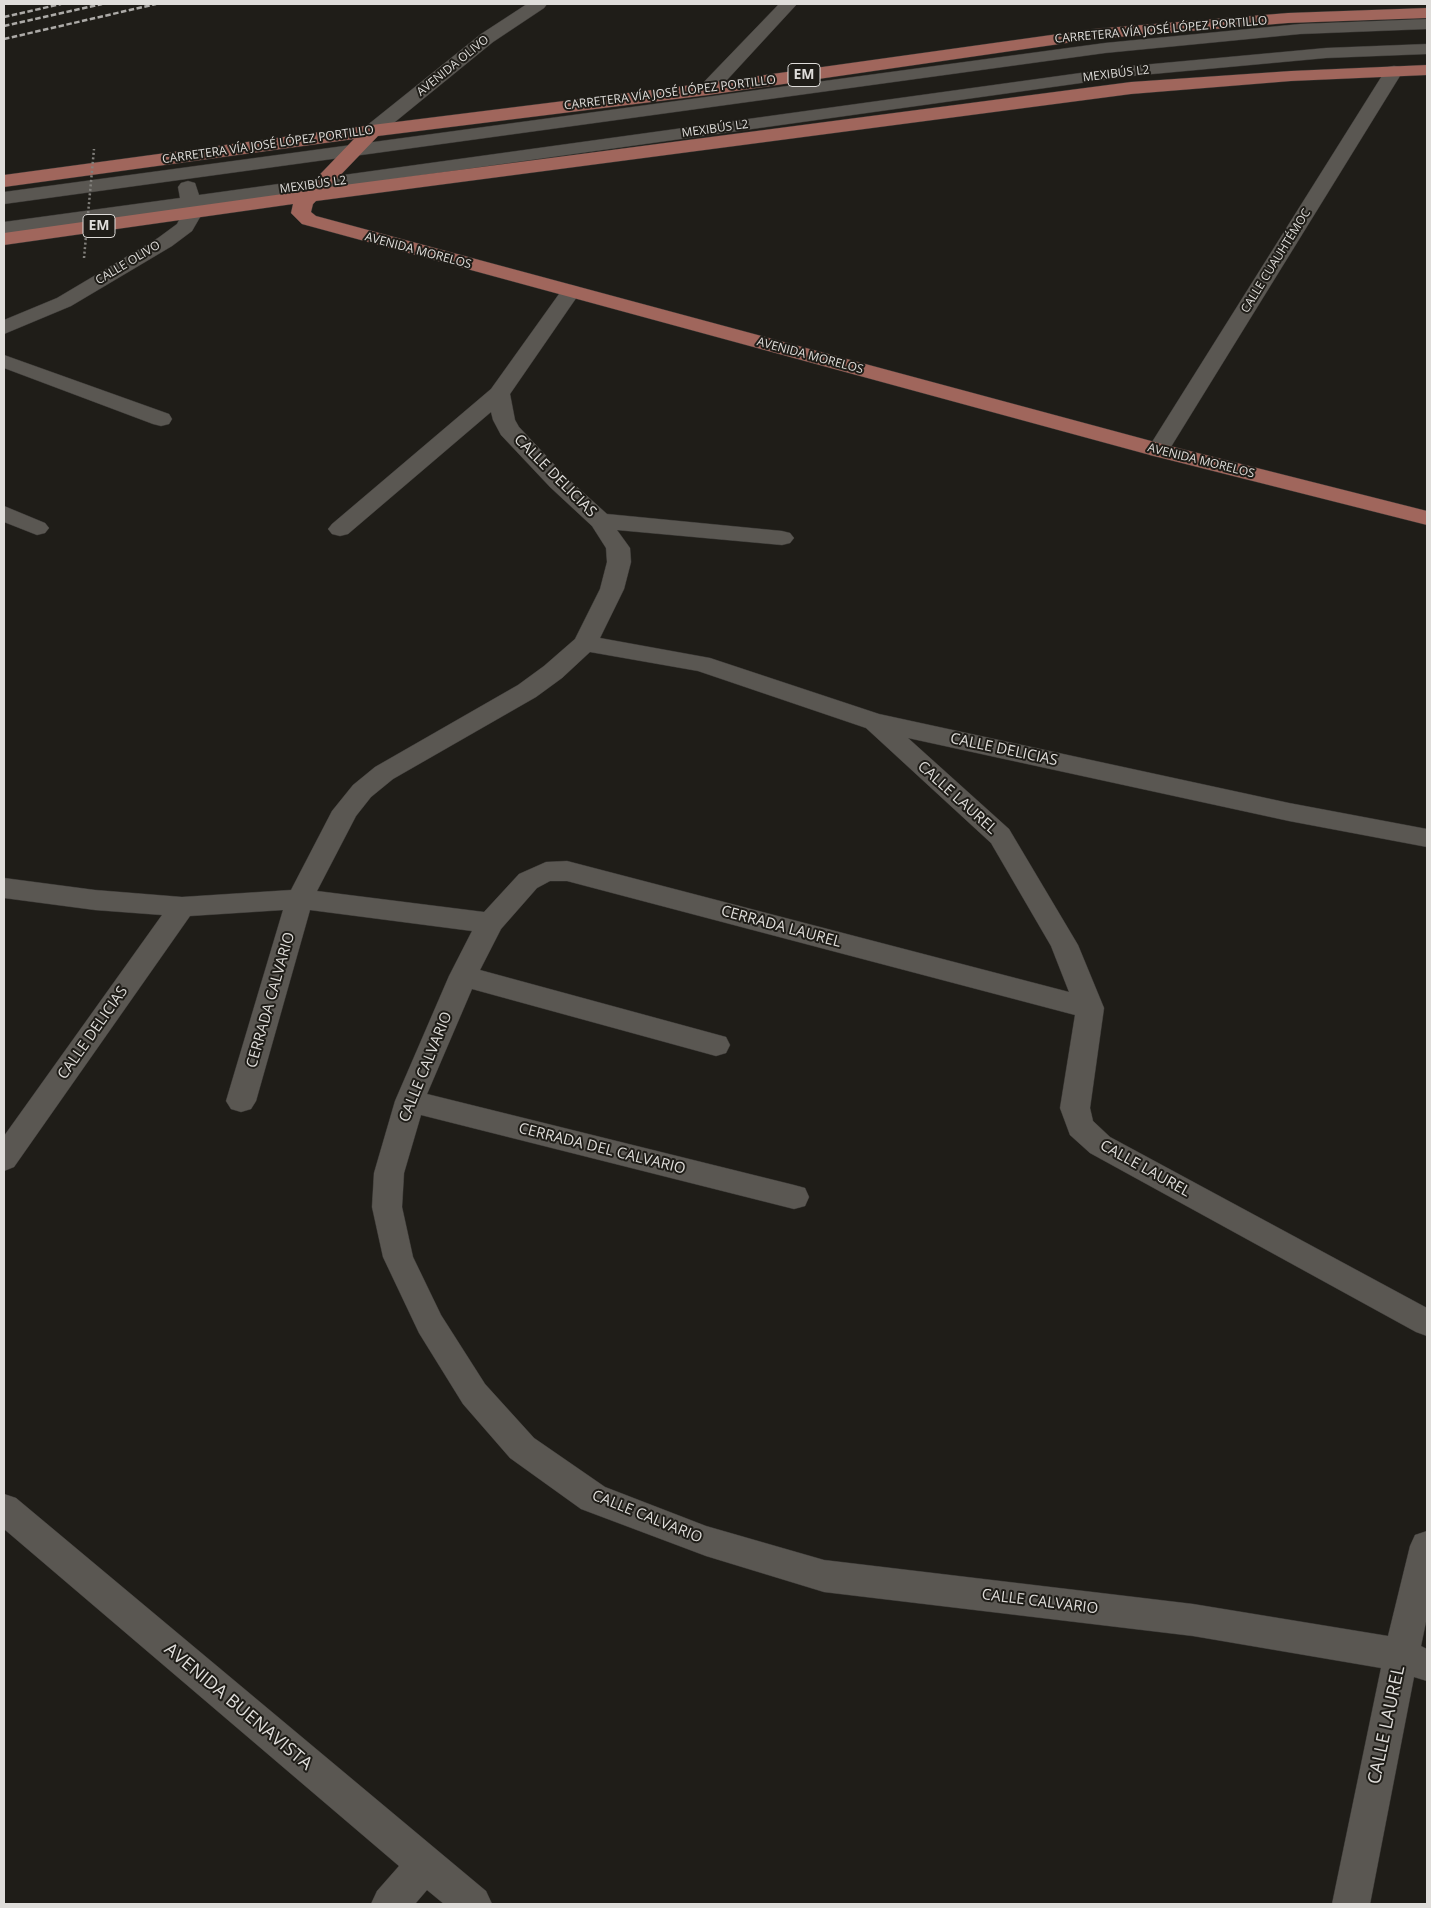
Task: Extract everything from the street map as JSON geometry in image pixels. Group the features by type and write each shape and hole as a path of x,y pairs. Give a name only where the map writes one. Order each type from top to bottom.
{"main road":[{"name":"CARRETERA VÍA JOSÉ LÓPEZ PORTILLO","path":"4,182 184,165 372,131 708,89 1094,34 1288,18 1427,13"},
{"name":"EM","path":"4,239 192,207 314,190 1131,88 1427,70"},
{"path":"314,190 372,131"},
{"name":"AVENIDA MORELOS","path":"314,190 303,203 301,213 309,220 322,225 1158,450 1427,518"}],"street":[{"name":"AVENIDA OLIVO","path":"372,131 487,38 538,4"},
{"path":"708,89 788,4"},
{"name":"MEXIBÚS L2","path":"4,198 184,165 351,152 1105,48 1300,29 1427,24"},
{"name":"MEXIBÚS L2","path":"314,190 1131,71 1326,53 1427,49"},
{"name":"CALLE CUAUHTÉMOC","path":"1158,450 1394,71"},
{"path":"4,228 192,207 184,165"},
{"name":"CALLE OLIVO","path":"4,328 64,302 142,256 185,226 192,207"},
{"path":"340,529 500,394 571,291"},
{"path":"4,361 161,420"},
{"name":"CALLE DELICIAS","path":"300,899 345,811 362,791 384,773 527,691 553,672 585,643 612,589 619,562 618,548 600,521 558,482 509,430 504,420 500,394"},
{"path":"4,513 37,528"},
{"path":"600,521 782,538"},
{"name":"CALLE DELICIAS","path":"585,643 701,664 875,722 1279,810 1427,838"},
{"name":"CALLE LAUREL","path":"875,722 1000,836 1064,945 1090,1008 1075,1108 1080,1127 1100,1145 1427,1323"},
{"name":"CERRADA LAUREL","path":"490,923 528,881 546,872 567,871 1090,1008"},
{"path":"4,888 95,900 182,907 300,899 490,923"},
{"name":"CERRADA CALVARIO","path":"242,1102 300,899"},
{"name":"CALLE DELICIAS","path":"4,1159 182,907"},
{"name":"CALLE CALVARIO","path":"490,923 464,976 410,1101 389,1173 387,1207 398,1257 430,1324 474,1394 522,1448 593,1498 706,1541 824,1576 1192,1620 1414,1660"},
{"path":"464,976 716,1044"},
{"name":"CERRADA DEL CALVARIO","path":"410,1101 794,1197"},
{"name":"AVENIDA BUENAVISTA","path":"4,1509 472,1904"},
{"name":"CALLE LAUREL","path":"1351,1904 1414,1660 1427,1546"},
{"path":"390,1904 424,1864"}],"path":[{"path":"84,258 94,149"}],"railway":[{"path":"4,17 61,4"},
{"path":"4,26 102,4"},
{"path":"4,39 156,4"}]}
